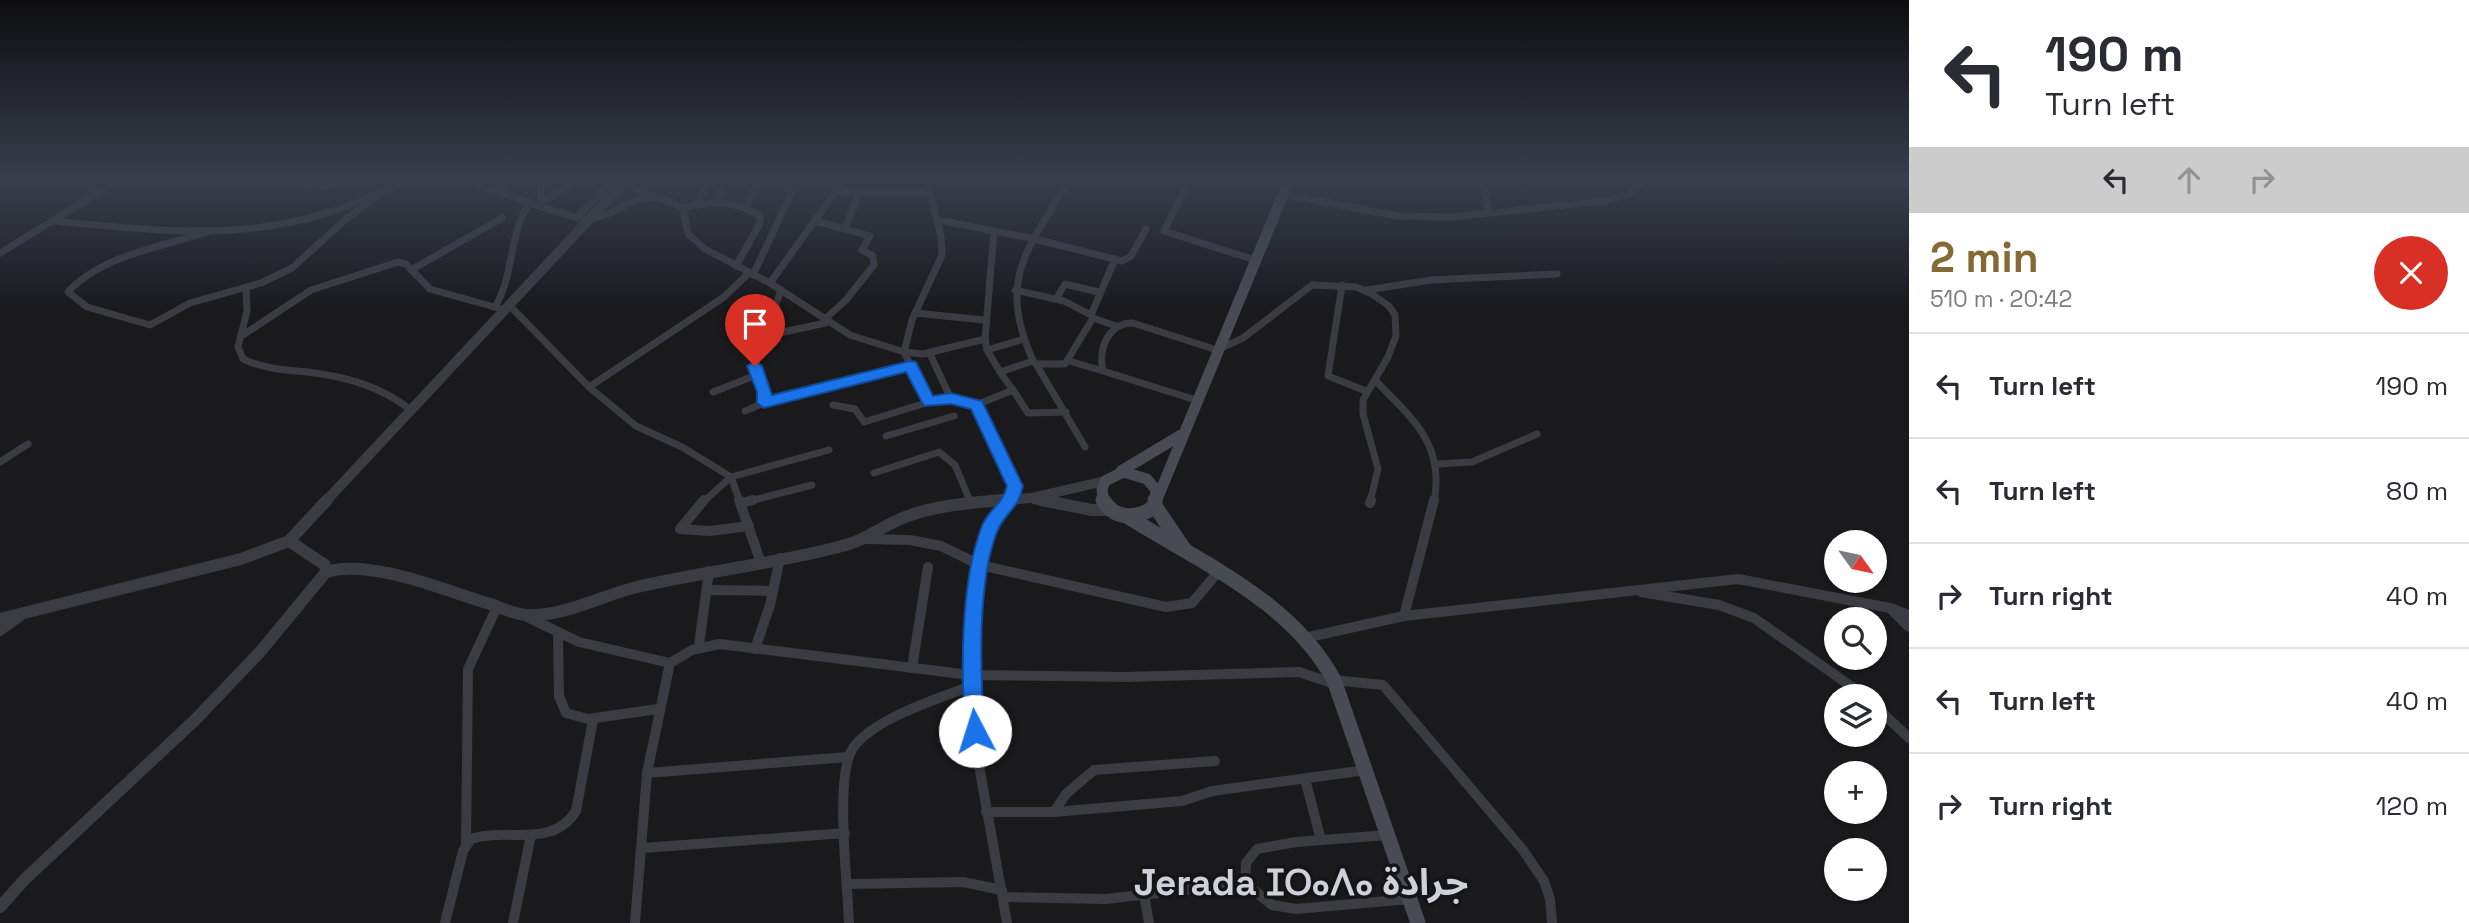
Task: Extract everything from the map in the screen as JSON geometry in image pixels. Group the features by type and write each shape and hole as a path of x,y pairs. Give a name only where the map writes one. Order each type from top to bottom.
{"main road":[{"path":"1128,517 1144,515 1156,502 1181,435 1271,223"},
{"path":"1181,435 1110,478 1101,496 1110,510 1128,517 1219,572 1273,607 1309,637 1335,682 1418,923"},
{"path":"1110,478 1131,472 1147,478 1156,502 1189,554"}],"street":[{"path":"0,253 51,223"},
{"path":"75,223 210,231 278,223"},
{"path":"210,231 114,263 72,285 68,292 87,307 116,313 147,326 190,303 246,288 292,268 342,223"},
{"path":"411,270 493,223"},
{"path":"503,307 510,282 516,223"},
{"path":"0,619 232,561 289,541 308,517 411,410 578,223"},
{"path":"687,223 691,239 770,283 850,335 904,352 930,354 985,339"},
{"path":"736,266 759,223"},
{"path":"589,387 724,297 751,274 776,223"},
{"path":"770,283 813,223"},
{"path":"765,336 827,321 853,292 875,261 862,250 870,236 823,223"},
{"path":"845,229 847,223"},
{"path":"929,402 904,352 915,313 942,255 944,244 939,223"},
{"path":"953,223 1035,239 1122,261 1131,256 1146,229"},
{"path":"1044,223 1015,290 1024,339 1034,362 1066,412 1084,447"},
{"path":"1168,223 1164,231 1255,260"},
{"path":"993,231 984,320 987,349 1028,413 1066,412"},
{"path":"1000,372 1034,362 1065,364 1069,361 1092,316 1099,292 1115,259"},
{"path":"240,337 301,296 390,263 401,263 430,289 503,307 589,387 636,426 682,447 731,477 760,560"},
{"path":"1103,371 1101,356 1116,326 1125,322 1217,350 1242,338 1312,285 1342,285 1367,290 1431,280 1556,274"},
{"path":"1056,299 1065,284 1099,292"},
{"path":"1342,285 1328,376 1366,391"},
{"path":"246,288 247,311 239,353 252,364 369,383 388,392 411,410"},
{"path":"764,403 765,392 755,366 755,355 765,336 781,290"},
{"path":"1015,290 1056,299 1116,326"},
{"path":"1367,290 1388,304 1398,318 1393,348 1366,391 1363,411 1380,469 1370,503"},
{"path":"915,313 984,320"},
{"path":"987,349 1024,339"},
{"path":"930,354 951,399"},
{"path":"1069,361 1196,400"},
{"path":"745,411 764,403 910,366"},
{"path":"713,392 759,374"},
{"path":"1375,380 1416,426 1438,464 1426,540 1404,616"},
{"path":"833,405 855,410 864,422 929,402 951,399 976,405 1013,390"},
{"path":"976,405 1013,480 1012,500 990,527 980,565 971,681 986,812 1007,923"},
{"path":"902,411 909,429"},
{"path":"886,436 954,416"},
{"path":"1438,464 1472,462 1537,434"},
{"path":"0,462 28,444"},
{"path":"749,526 710,531 680,529 712,491 731,477 829,450"},
{"path":"874,473 939,453 946,454 970,501"},
{"path":"866,539 906,516 970,501 1031,498 1110,478"},
{"path":"742,503 812,485"},
{"path":"1031,498 1092,510 1110,510"},
{"path":"525,615 570,608 631,589 866,539 891,538 942,547 970,557 980,565 1166,607 1184,607 1201,597 1219,572"},
{"path":"289,541 325,565 326,572"},
{"path":"755,649 773,592 780,558"},
{"path":"912,668 928,567"},
{"path":"0,907 78,826 195,720 260,652 326,572 339,568 359,569 418,582 525,615 558,636 585,646 670,663 699,645 721,642 755,649 912,668 971,681 1299,672 1335,682 1367,681 1383,685 1523,850 1544,881 1550,899 1552,923"},
{"path":"699,645 709,571"},
{"path":"1309,637 1361,623 1404,616 1738,579 1890,608 1909,615"},
{"path":"708,590 773,592"},
{"path":"1633,591 1719,605 1754,618 1848,684"},
{"path":"445,923 466,845 468,669 497,607"},
{"path":"1890,608 1909,627"},
{"path":"0,631 29,610"},
{"path":"558,636 561,707 569,717 593,720 658,709"},
{"path":"1299,672 1324,659"},
{"path":"635,923 647,773 658,709 670,663"},
{"path":"849,923 845,833 848,757 859,742 878,728 971,681"},
{"path":"1887,717 1909,738"},
{"path":"466,845 478,836 551,834 570,823 576,811 593,720"},
{"path":"647,773 848,757"},
{"path":"1054,811 1066,794 1094,769 1215,761"},
{"path":"986,812 1054,811 1182,801 1212,791 1366,770"},
{"path":"1305,779 1321,840"},
{"path":"643,848 845,833"},
{"path":"513,923 531,835"},
{"path":"1245,883 1247,863 1257,849 1321,840 1388,835"},
{"path":"849,884 963,882 1002,893 1106,899 1245,883 1272,905 1296,909 1410,898"},
{"path":"1143,895 1149,923"}],"district":[{"name":"Jerada ⵊⵔⴰⴷⴰ جرادة","path":"1301,882"}],"route":[{"path":"755,366 765,392 764,403 910,366 929,402 951,399 976,405 1015,486 1012,500 990,527 980,565 970,675 975,731"}]}
